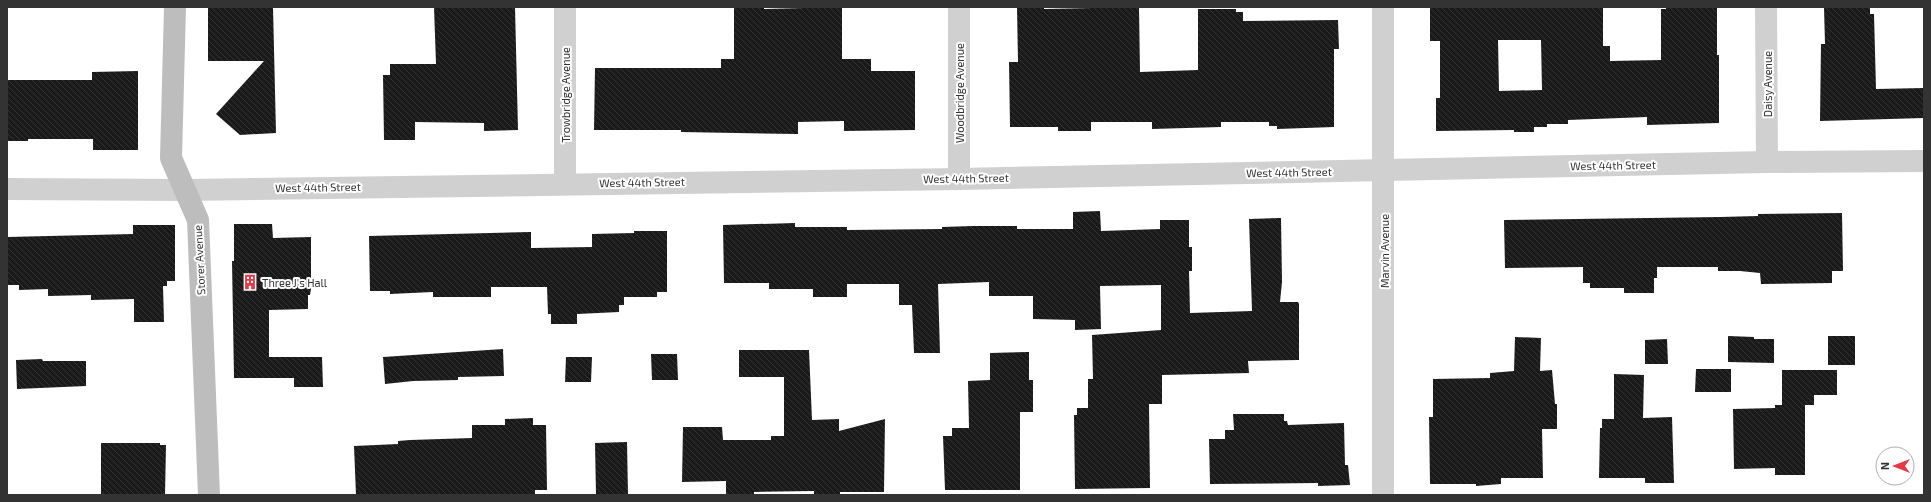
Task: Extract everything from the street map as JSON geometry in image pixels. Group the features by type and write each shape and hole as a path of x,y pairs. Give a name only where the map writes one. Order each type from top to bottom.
{"street":[{"name":"Storer Avenue","path":"175,7 171,158 198,220 209,495"},
{"name":"Trowbridge Avenue","path":"565,7 565,183"},
{"name":"Woodbridge Avenue","path":"959,7 959,179"},
{"name":"Marvin Avenue","path":"1383,7 1383,495"},
{"name":"Daisy Avenue","path":"1766,7 1767,162"},
{"name":"West 44th Street","path":"7,189 185,190 565,183 959,179 1767,162 1924,161"}],"building":[{"path":"208,7 273,7 276,133 240,135 216,114 264,61 208,61"},
{"path":"434,7 515,7 518,130 484,131 484,123 415,122 415,140 384,140 383,75 390,75 390,64 436,64"},
{"path":"734,7 764,7 764,9 842,7 842,59 871,59 871,71 915,71 915,130 844,131 844,121 798,122 798,134 681,132 681,130 594,130 595,68 721,68 721,59 734,59"},
{"path":"1017,7 1044,7 1044,9 1139,7 1140,72 1198,70 1198,9 1236,9 1236,12 1243,12 1243,21 1338,20 1339,49 1334,49 1334,127 1277,129 1277,126 1269,126 1269,122 1221,122 1221,127 1152,129 1152,122 1091,122 1091,131 1058,131 1058,127 1010,127 1009,62 1018,62"},
{"path":"1603,7 1603,46 1610,46 1610,61 1661,60 1661,9 1717,7 1719,123 1647,125 1647,117 1568,120 1568,124 1547,124 1547,127 1534,127 1534,132 1514,132 1514,130 1436,131 1436,98 1440,98 1440,41 1430,41 1430,8","holes":["1498,40 1541,40 1542,90 1499,91"]},
{"path":"1824,7 1870,7 1870,14 1874,14 1876,89 1924,88 1924,118 1820,121 1821,44 1825,44"},
{"path":"138,71 138,150 93,150 93,139 28,139 28,141 7,141 7,80 92,80 92,72"},
{"path":"1100,211 1101,231 1160,229 1160,220 1189,220 1189,247 1192,247 1192,271 1189,271 1190,313 1252,311 1249,219 1281,218 1282,282 1280,302 1298,302 1299,304 1299,360 1248,361 1249,373 1162,375 1162,404 1149,404 1150,488 1075,489 1074,415 1077,415 1077,408 1088,408 1088,379 1093,379 1092,335 1161,330 1161,285 1100,286 1101,329 1075,330 1075,320 1033,319 1033,296 989,296 989,282 938,284 940,353 914,353 912,305 899,305 899,284 847,284 847,297 813,297 813,289 769,289 769,283 724,283 723,225 795,223 795,227 847,227 847,230 942,229 942,227 973,226 1017,226 1017,229 1073,229 1073,212"},
{"path":"1842,213 1843,271 1832,271 1832,283 1761,284 1760,273 1718,271 1718,267 1657,267 1657,278 1654,278 1654,293 1624,293 1624,288 1590,288 1590,283 1583,283 1583,267 1505,268 1504,220 1720,217 1758,216 1758,214"},
{"path":"234,224 272,224 273,238 311,237 311,289 310,295 308,295 308,309 269,310 269,357 322,357 323,387 294,387 294,378 234,378 232,261 234,261"},
{"path":"133,225 175,225 175,281 167,281 167,286 163,286 164,322 134,322 134,299 91,300 91,295 48,296 48,289 19,290 19,285 7,285 7,237 133,234"},
{"path":"634,231 667,231 667,292 657,292 657,297 624,297 624,305 619,305 619,312 577,314 577,324 551,324 551,314 548,314 547,287 491,287 491,297 433,297 433,292 390,294 390,291 370,291 369,236 531,232 531,248 592,247 592,234 634,233"},
{"path":"1728,336 1754,337 1754,339 1774,339 1774,363 1728,362"},
{"path":"1828,336 1855,336 1855,365 1828,365"},
{"path":"1515,337 1541,338 1540,371 1552,370 1555,404 1557,404 1557,429 1542,429 1543,478 1501,478 1501,484 1476,486 1476,484 1430,484 1429,417 1433,417 1433,379 1490,378 1490,373 1514,371"},
{"path":"1667,339 1668,364 1645,364 1645,340"},
{"path":"503,349 504,376 458,377 458,380 413,381 385,384 383,357"},
{"path":"739,350 809,350 812,420 839,419 839,431 885,419 884,492 840,492 840,495 814,495 814,491 754,492 754,495 726,495 726,481 682,482 683,427 722,427 723,440 771,440 771,436 784,436 784,377 739,377"},
{"path":"1029,352 1029,380 1033,380 1033,412 1020,412 1020,490 945,490 943,436 952,436 952,428 969,428 968,381 990,380 990,353"},
{"path":"651,354 677,354 678,380 652,380"},
{"path":"566,357 592,357 591,382 565,382"},
{"path":"42,359 43,361 86,361 86,386 17,389 16,360"},
{"path":"1696,369 1731,369 1731,392 1695,392"},
{"path":"1782,370 1837,370 1837,395 1814,395 1814,405 1805,405 1805,475 1775,475 1775,468 1734,469 1733,409 1775,408 1775,405 1782,405"},
{"path":"1614,374 1644,375 1643,418 1672,417 1674,483 1645,483 1645,478 1599,478 1600,428 1602,428 1602,419 1614,419"},
{"path":"1233,414 1284,414 1284,421 1287,421 1288,425 1344,423 1345,465 1348,465 1350,485 1318,486 1318,483 1210,484 1209,439 1225,439 1225,430 1234,430"},
{"path":"533,418 533,425 546,425 547,490 535,490 535,495 356,495 354,446 398,444 398,441 410,440 472,438 472,425 505,425 505,419"},
{"path":"627,442 628,495 596,495 595,443"},
{"path":"101,443 160,443 160,445 166,445 165,495 101,495"}],"place":[{"name":"Three J's Hall","path":"250,282"}]}
